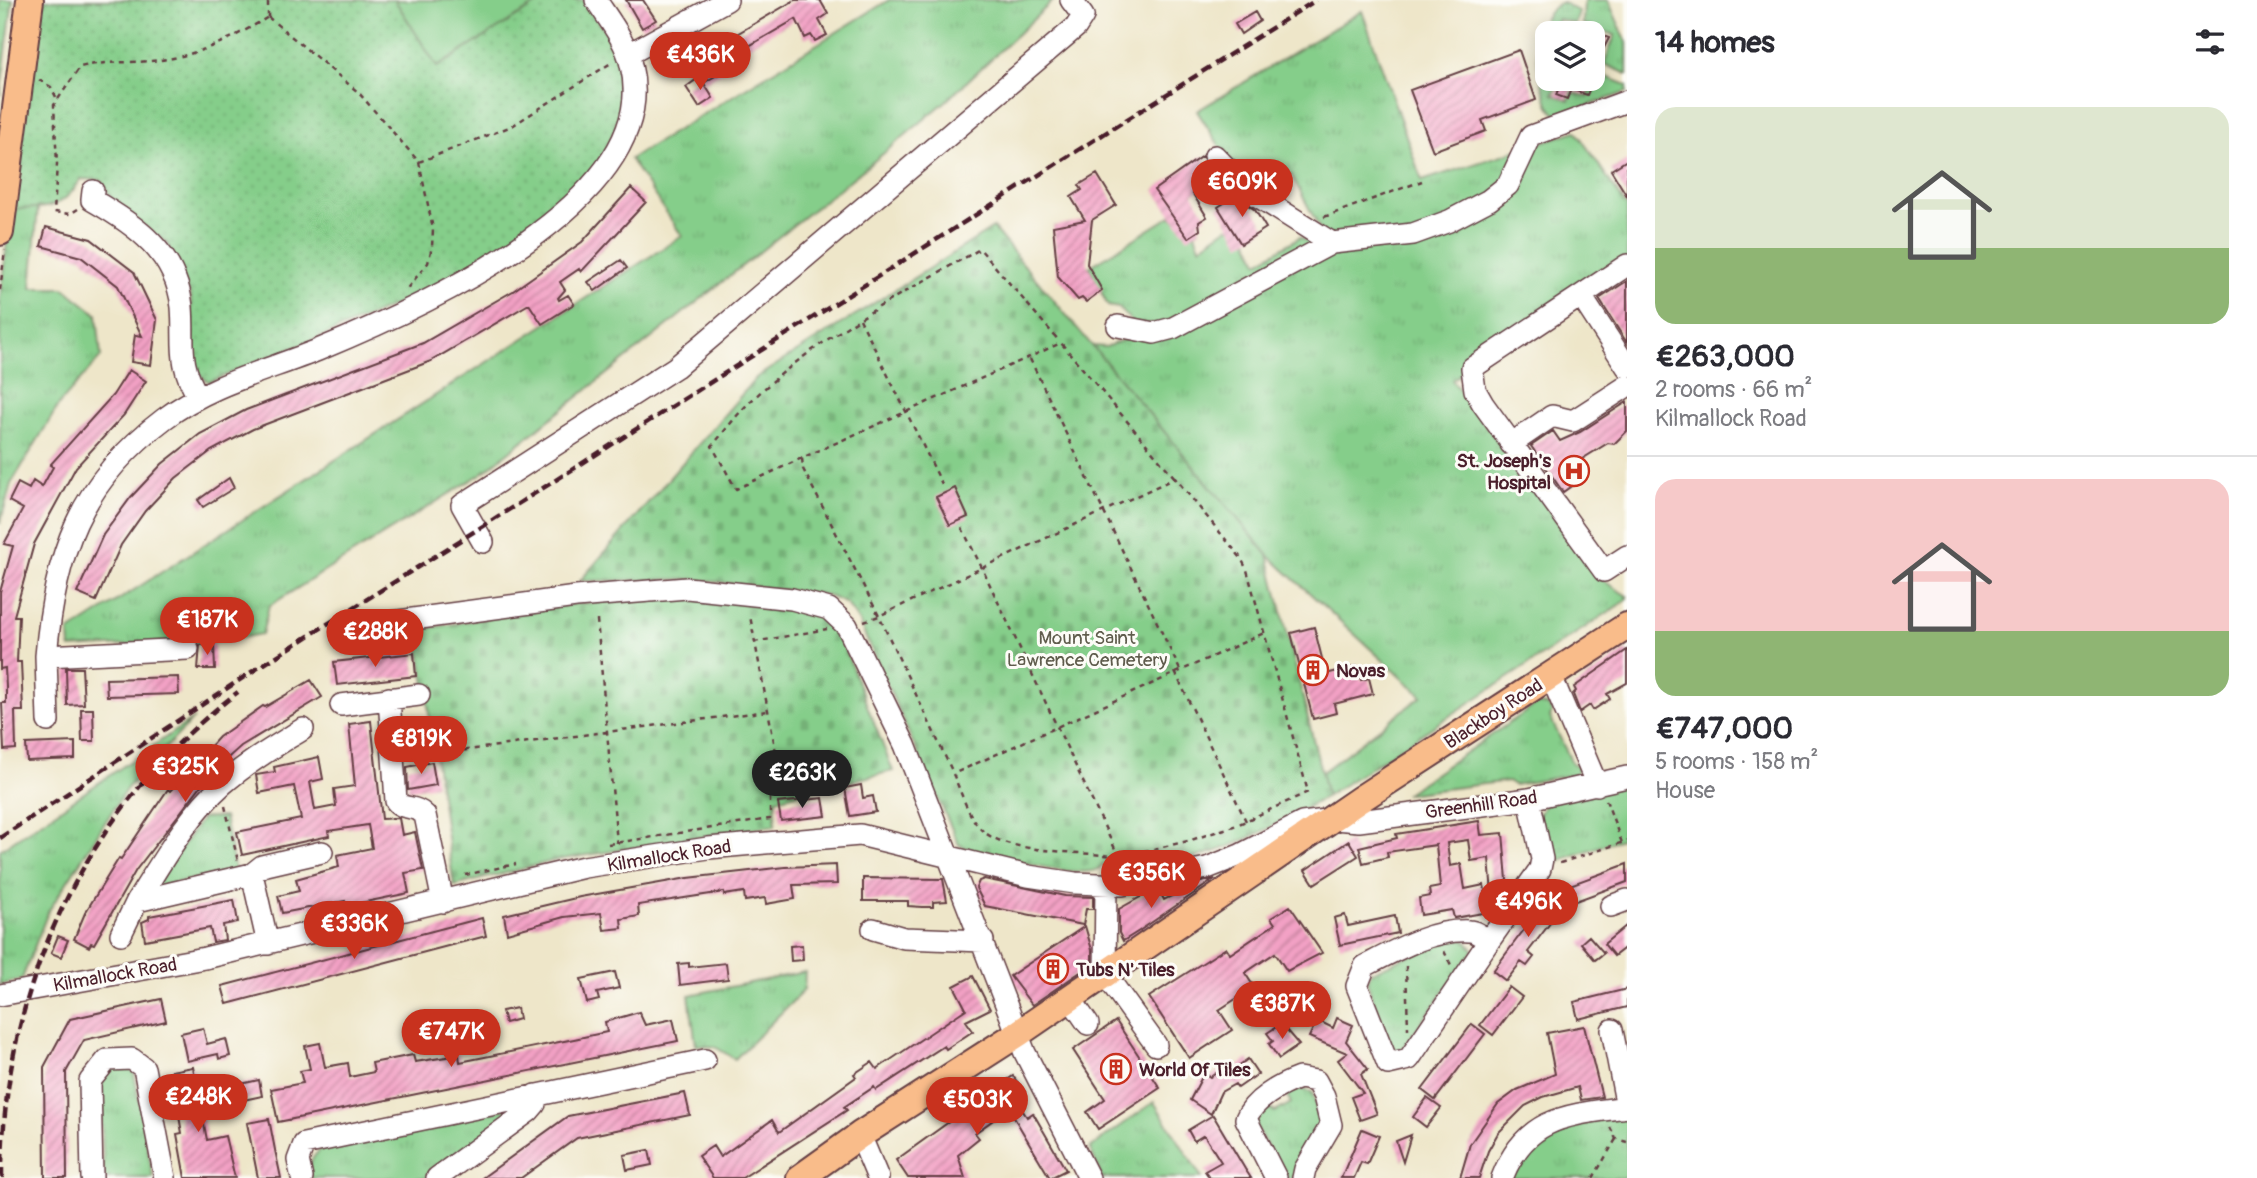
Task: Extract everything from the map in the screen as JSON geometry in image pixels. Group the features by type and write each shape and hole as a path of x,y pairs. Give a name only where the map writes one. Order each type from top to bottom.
{"main road":[{"path":"0,232 30,0"},
{"name":"Blackboy Road","path":"800,1178 860,1135 1019,1033 1359,800 1627,626"}],"street":[{"path":"48,721 46,656 51,600 61,561 75,521 102,481 132,447 164,419 198,396 317,350 401,313 515,251 558,218 591,186 617,152 628,129 634,81 629,54 596,0"},
{"path":"629,54 692,9 727,0"},
{"path":"483,542 463,505 677,367 1076,27 1083,16 1071,0"},
{"path":"1118,326 1154,333 1173,328 1332,243 1413,234 1449,221 1489,200 1508,185 1531,136 1627,101"},
{"path":"1215,156 1248,190 1302,227 1332,243"},
{"path":"92,195 138,229 167,259 182,307 184,368 198,396"},
{"path":"1627,265 1472,368 1475,390 1604,571 1627,556"},
{"path":"1581,296 1627,367"},
{"path":"1511,444 1552,416 1573,421 1627,386"},
{"path":"376,624 576,597 687,588 816,604 830,609 847,626 905,745 1025,1053 1089,1178"},
{"path":"46,656 188,649"},
{"path":"1551,676 1601,791"},
{"path":"341,705 419,695"},
{"path":"388,698 396,801 398,804 420,810 425,815 443,902"},
{"path":"121,934 137,901 182,833 220,786 245,766 303,729"},
{"name":"Greenhill Road","path":"1334,818 1359,821 1601,791 1627,777"},
{"path":"1489,941 1472,931 1436,936 1405,945 1365,966 1357,986 1388,1064 1409,1059 1540,869 1542,859 1529,799"},
{"name":"Kilmallock Road","path":"0,995 205,958 584,867 755,842 860,835 1028,876 1106,884 1163,879 1240,855 1302,823 1334,818"},
{"path":"137,901 247,875 262,866 322,852"},
{"path":"247,875 268,944"},
{"path":"1106,884 1105,974 1156,1045"},
{"path":"873,929 904,938 983,941"},
{"path":"1070,998 1088,1024"},
{"path":"1502,1178 1515,1150 1537,1127 1554,1119 1627,1107 1612,1030"},
{"path":"92,1178 90,1081 107,1060 132,1059 144,1068 165,1178"},
{"path":"302,1178 298,1160 304,1144 705,1060"},
{"path":"1276,1178 1246,1119 1249,1109 1258,1102 1299,1078 1316,1082 1324,1096 1331,1125 1303,1178"},
{"path":"437,1178 529,1111 535,1104 535,1094"},
{"path":"860,1135 878,1178"}],"path":[{"path":"268,0 268,17"},
{"path":"92,195 70,214 54,212 57,164 54,105 56,97 80,67 104,61 152,61 201,49 233,39 268,17"},
{"path":"268,17 358,92 419,162 433,229 432,247 428,263 399,299 401,313"},
{"path":"419,162 512,126 629,54"},
{"path":"38,80 51,87 56,97"},
{"path":"1302,227 1422,181"},
{"path":"802,458 803,469 879,616 977,825 985,833 1005,842 1043,849 1119,857 1188,841 1246,821 1308,792 1266,632 1241,558 1061,343 980,249 860,319 785,372 751,401 712,446 736,489 802,458 906,412 1030,359 1061,343"},
{"path":"860,319 942,484"},
{"path":"1030,359 1180,670"},
{"path":"879,616 981,566 1175,478"},
{"path":"962,528 1119,857"},
{"path":"604,845 770,818 770,795 783,789 750,616"},
{"path":"597,620 617,842"},
{"path":"754,642 847,626"},
{"path":"953,774 1266,632"},
{"path":"1175,672 1246,821"},
{"path":"444,753 768,711"},
{"path":"220,786 247,875"},
{"path":"1601,791 1622,843"},
{"path":"1540,869 1627,841"},
{"path":"465,875 516,864"},
{"path":"1436,936 1460,983"},
{"path":"1405,945 1409,1059"},
{"path":"1605,1110 1616,1139"},
{"path":"1616,1139 1627,1142"},
{"path":"1592,1178 1616,1139"}],"green space":[{"path":"0,0 13,0 0,96"},
{"path":"38,0 584,0 619,54 625,83 612,136 595,168 563,203 520,236 471,267 417,294 361,320 209,382 190,367 191,297 167,243 115,205 101,180 81,179 67,197 52,206 11,209"},
{"path":"395,0 543,0 437,67"},
{"path":"889,0 1054,0 945,102 884,153 481,474 269,606 262,634 228,640 70,648 69,632 682,236 630,159"},
{"path":"1584,0 1608,0 1627,43 1627,74 1605,64 1615,35 1605,32 1605,21 1583,21"},
{"path":"1562,2 1579,12 1576,21 1543,21"},
{"path":"1362,11 1422,181 1576,131 1627,207 1627,261 1452,380 1601,579 1627,596 1627,600 1327,796 1321,773 1422,696 1268,555 1092,346 1106,347 1304,263 1321,231 1291,174 1259,191 1230,162 1197,111"},
{"path":"1605,76 1627,85 1627,92 1558,116 1545,91 1555,91 1553,94 1569,100 1572,92 1588,97 1590,91 1605,91"},
{"path":"38,207 31,288 64,288 97,314 101,357 60,403 11,484 0,524 0,298 11,209"},
{"path":"1171,216 1195,233 1200,247 1230,226 1248,240 1258,262 1300,237 1313,243 1166,324 1134,324 1119,308 1108,306 1089,267"},
{"name":"Mount Saint Lawrence Cemetery","path":"993,228 1268,555 1327,796 1238,843 1180,861 1110,862 1096,870 1085,872 1028,864 959,845 859,622 847,604 827,595 693,579 580,581 757,377"},
{"path":"688,596 788,606 829,617 840,637 893,771 776,799 775,825 557,860 454,886 417,630 573,604"},
{"path":"1537,704 1548,706 1552,712 1550,717 1572,763 1579,767 1576,774 1514,785 1508,781 1405,794"},
{"path":"194,718 127,788 48,912 22,979 0,985 0,850"},
{"path":"1627,784 1627,837 1549,864 1537,818 1547,801"},
{"path":"224,817 235,871 154,887 202,818"},
{"path":"1444,940 1465,940 1474,950 1403,1048 1390,1055 1367,981 1371,972"},
{"path":"805,972 804,990 735,1059 715,1047 696,1045 689,995"},
{"path":"124,1063 134,1073 153,1178 104,1178 100,1089 108,1069"},
{"path":"1297,1088 1312,1092 1322,1127 1295,1178 1284,1178 1253,1121 1265,1106 1275,1112 1291,1103 1286,1094"},
{"path":"1154,1102 1202,1178 1102,1178 1090,1148"},
{"path":"514,1107 517,1112 425,1178 311,1178 311,1161 322,1148"},
{"path":"1624,1116 1627,1120 1627,1178 1509,1178 1523,1152 1547,1131"}],"building":[{"path":"626,0 643,0 656,20 642,28"},
{"path":"795,0 820,0 828,14 819,20 827,35 815,41 811,35 805,38 796,19 721,62 726,70 705,82 692,60"},
{"path":"1255,12 1260,21 1241,34 1235,24"},
{"path":"1519,50 1536,100 1482,120 1486,131 1433,151 1410,90"},
{"path":"700,77 713,98 699,107 686,87"},
{"path":"1558,91 1570,91 1567,99 1556,95"},
{"path":"1202,156 1216,179 1193,194 1207,217 1199,222 1200,230 1188,238 1154,190"},
{"path":"1627,160 1627,196 1611,170"},
{"path":"1097,174 1116,205 1092,220 1087,264 1102,290 1086,302 1082,298 1078,300 1058,277 1053,226 1085,220 1071,197 1082,190 1079,185"},
{"path":"631,188 646,202 581,272 579,269 560,282 565,290 559,300 568,295 574,304 542,324 529,304 431,361 253,429 211,451 176,478 145,511 121,545 96,601 77,593 103,535 131,497 162,464 200,434 246,410 423,343 513,291 582,242"},
{"path":"1235,196 1255,210 1266,228 1241,244 1218,207"},
{"path":"46,227 91,239 134,272 157,320 151,365 131,362 135,335 142,336 118,286 81,257 41,246"},
{"path":"621,260 627,268 595,291 588,282"},
{"path":"1627,281 1627,343 1599,299"},
{"path":"129,370 146,381 124,415 76,467 34,544 14,616 19,616 17,662 21,662 23,711 15,711 16,749 4,750 2,703 6,703 6,687 5,668 0,669 0,592 13,546 4,544 23,509 9,501 18,483 29,489 33,481 42,487 53,467 50,465 113,395"},
{"path":"1627,402 1627,431 1614,444 1608,443 1574,464 1584,477 1563,492 1531,446 1553,431 1560,441 1580,432"},
{"path":"229,478 234,488 203,507 198,500"},
{"path":"955,488 968,517 950,525 936,497"},
{"name":"Novas","path":"1314,627 1326,674 1357,666 1361,680 1369,678 1373,694 1334,704 1336,713 1313,719 1291,633"},
{"path":"214,644 215,669 198,669 200,645"},
{"path":"1627,650 1627,683 1607,694 1610,699 1593,710 1590,705 1580,712 1573,694 1576,691 1574,687"},
{"path":"414,653 416,676 337,685 334,662"},
{"path":"66,668 82,668 84,704 67,705"},
{"path":"178,677 179,694 107,696 106,679"},
{"path":"311,680 322,697 241,746 210,774 136,870 94,944 91,943 89,947 74,939 85,913 119,858 121,859 168,789 170,791 219,737 263,706"},
{"path":"81,709 93,709 94,741 82,741"},
{"path":"371,721 382,819 399,818 402,835 415,832 423,870 405,873 409,893 346,906 345,901 282,913 278,896 299,891 296,879 339,867 337,855 372,848 368,825 328,831 329,836 242,855 237,832 301,819 294,786 259,793 256,775 275,772 274,767 319,757 323,779 310,782 315,810 336,806 334,789 355,786 349,724"},
{"path":"75,742 75,759 27,761 26,744"},
{"path":"432,762 436,785 408,790 407,767"},
{"path":"861,785 863,798 873,796 876,812 850,816 845,788"},
{"path":"823,798 826,816 781,821 778,803"},
{"path":"1479,821 1481,835 1503,833 1508,892 1492,894 1489,858 1471,861 1468,840 1447,843 1450,866 1461,864 1465,889 1484,885 1489,912 1454,918 1452,910 1421,915 1419,898 1430,896 1429,889 1440,887 1436,845 1387,852 1388,857 1363,863 1359,847 1397,838 1396,834"},
{"path":"1349,841 1358,856 1314,884 1305,870"},
{"path":"1627,864 1627,882 1573,902 1567,886"},
{"path":"836,865 837,884 793,885 795,899 766,904 765,898 745,901 744,892 724,895 724,892 638,905 639,916 621,919 622,928 604,930 601,913 564,917 507,933 504,915 580,897 688,878 785,867"},
{"path":"863,878 943,879 947,901 933,902 933,907 922,907 908,906 908,901 863,901"},
{"path":"984,879 1065,896 1093,897 1093,909 1086,909 1083,925 985,906 976,888 979,881"},
{"path":"1215,879 1123,941 1119,933 1119,909 1146,894 1160,892 1164,900 1197,883"},
{"path":"1550,895 1564,905 1528,952 1534,957 1527,966 1521,962 1506,981 1493,971"},
{"path":"234,900 238,922 223,925 225,940 213,942 210,928 145,940 142,922 149,919 149,916"},
{"path":"1290,906 1322,953 1287,971 1275,953 1245,973 1254,987 1219,1010 1232,1030 1189,1058 1149,997 1226,948 1230,954 1275,924 1271,918"},
{"path":"1345,915 1348,926 1395,916 1398,933 1340,945 1334,918"},
{"path":"482,918 486,936 227,1004 222,986"},
{"path":"1627,925 1627,946 1614,956 1604,944"},
{"name":"Tubs N' Tiles","path":"1085,926 1092,950 1092,964 1032,1005 1010,976"},
{"path":"58,936 68,940 61,957 51,953"},
{"path":"1589,936 1604,953 1595,960 1581,943"},
{"path":"802,945 803,960 791,961 790,946"},
{"path":"689,963 689,967 726,963 728,979 680,985 678,964"},
{"path":"615,972 619,988 597,993 599,1000 587,1003 581,979"},
{"path":"973,976 990,1009 966,1021 973,1031 946,1049 944,1046 876,1090 874,1087 844,1107 847,1110 742,1178 713,1178 698,1156 713,1146 720,1157 772,1120 779,1132 856,1077 854,1074 872,1062 877,1069 966,1009 954,986"},
{"path":"1509,987 1522,997 1493,1035 1480,1025"},
{"path":"1627,989 1627,1007 1578,1019 1574,1002"},
{"path":"161,999 166,1021 84,1040 66,1072 67,1178 45,1178 44,1067 70,1019"},
{"path":"517,1008 519,1019 505,1023 502,1011"},
{"path":"639,1012 645,1025 673,1019 678,1041 278,1122 271,1089 303,1083 300,1071 310,1069 305,1046 320,1043 325,1067 348,1063 350,1077 374,1072 372,1063 413,1055 415,1062 459,1055 460,1062 607,1032 605,1022"},
{"path":"1337,1018 1353,1025 1346,1041 1368,1069 1361,1074 1377,1114 1360,1120 1351,1097 1363,1093 1338,1060 1347,1053 1309,1037 1317,1020 1333,1028"},
{"name":"World Of Tiles","path":"1116,1021 1160,1088 1098,1129 1087,1112 1105,1099 1073,1050"},
{"path":"1281,1024 1299,1045 1279,1059 1269,1044 1273,1041 1267,1033"},
{"path":"1472,1024 1485,1034 1435,1100 1422,1090"},
{"path":"1584,1026 1602,1097 1581,1100 1578,1087 1543,1097 1525,1106 1498,1133 1488,1151 1479,1178 1460,1178 1470,1144 1498,1104 1517,1090 1555,1074 1547,1033"},
{"path":"203,1028 207,1044 226,1039 230,1056 219,1059 218,1054 187,1061 181,1033"},
{"path":"1248,1059 1258,1074 1238,1088 1235,1084 1221,1092 1211,1114 1190,1100 1204,1073 1210,1077 1230,1064 1234,1069"},
{"path":"193,1067 207,1140 225,1136 235,1178 185,1178 177,1134 182,1133 171,1071"},
{"path":"1013,1076 1025,1092 1015,1099 1027,1117 1033,1113 1066,1170 1050,1178 1009,1109 975,1133 979,1138 958,1155 965,1178 908,1178 896,1160"},
{"path":"259,1080 262,1096 239,1101 236,1085"},
{"path":"685,1093 690,1115 577,1138 521,1178 482,1178 568,1116"},
{"path":"1427,1098 1441,1108 1426,1127 1413,1117"},
{"path":"1213,1115 1251,1178 1210,1178 1205,1171 1221,1162 1204,1135 1194,1141 1188,1130"},
{"path":"269,1119 281,1178 258,1178 247,1123"},
{"path":"1362,1129 1379,1136 1367,1164 1361,1162 1354,1178 1341,1178"},
{"path":"1411,1135 1403,1162 1396,1141"},
{"path":"649,1150 652,1165 627,1170 624,1155"}],"railway":[{"path":"0,838 250,673 1316,0"},
{"path":"2,1178 6,1108 17,1038 36,971 63,907 96,846 137,790 184,738 238,692"}],"place":[{"name":"St. Joseph's Hospital","path":"1574,471"},
{"name":"Novas","path":"1313,670"},
{"name":"Tubs N' Tiles","path":"1053,969"},
{"name":"World Of Tiles","path":"1116,1069"}]}
